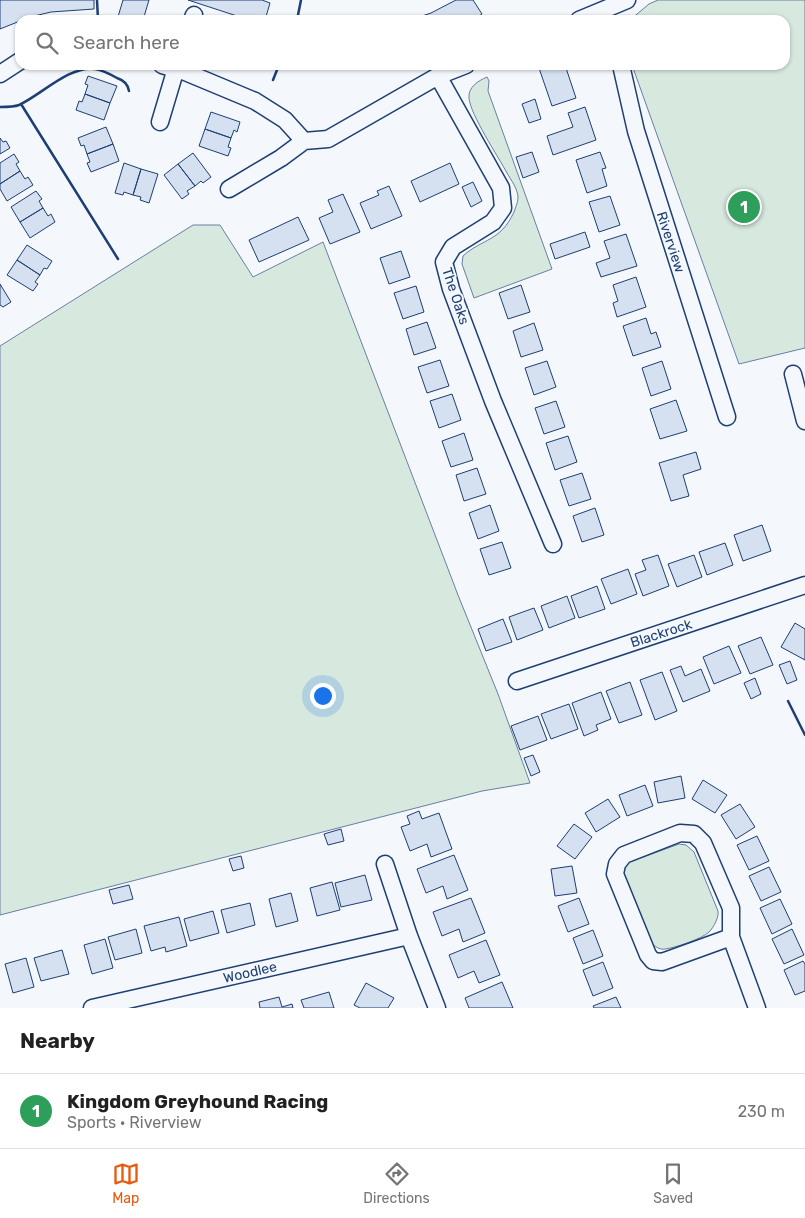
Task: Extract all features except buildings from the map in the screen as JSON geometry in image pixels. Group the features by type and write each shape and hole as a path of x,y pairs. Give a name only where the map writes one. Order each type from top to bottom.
{"street":[{"path":"609,14 627,0"},
{"path":"0,74 15,64"},
{"path":"160,122 171,70"},
{"path":"182,70 256,101 285,120 304,141"},
{"path":"229,189 281,158 304,141 328,139 438,76 453,70"},
{"name":"Riverview","path":"622,70 639,140 727,417"},
{"name":"The Oaks","path":"438,76 501,188 503,208 493,222 453,247 444,262 451,289 493,400 554,544"},
{"path":"793,374 805,421"},
{"name":"Blackrock","path":"517,681 805,585"},
{"path":"731,937 662,962 653,961 648,955 615,874 617,864 624,855 680,833 694,834 702,843 731,908 731,937 757,1008"},
{"path":"385,864 409,936 437,1008"},
{"name":"Woodlee","path":"92,1008 409,936"}],"shaded area":[{"path":"658,0 805,0 805,348 739,364 634,70 790,70 790,15 636,15 649,4"},
{"path":"487,77 489,81 488,91 552,269 474,298 462,264 463,256 503,229 514,212 518,198 514,185 474,114 469,98 472,88"},
{"path":"193,225 220,225 253,277 323,242 458,595 498,694 530,783 482,791 0,915 0,346"},
{"path":"679,844 686,845 694,852 718,911 718,916 713,927 705,935 681,945 661,949 651,943 622,875 625,867 630,862"}],"wall":[{"path":"97,0 98,15"},
{"path":"298,15 301,0"},
{"path":"0,107 19,105 66,76 82,70"},
{"path":"100,70 121,80 126,84 129,91"},
{"path":"273,80 277,70"},
{"path":"21,104 118,259"},
{"path":"788,701 805,735"}],"place":[{"name":"Kingdom Greyhound Racing","path":"744,207"}]}
